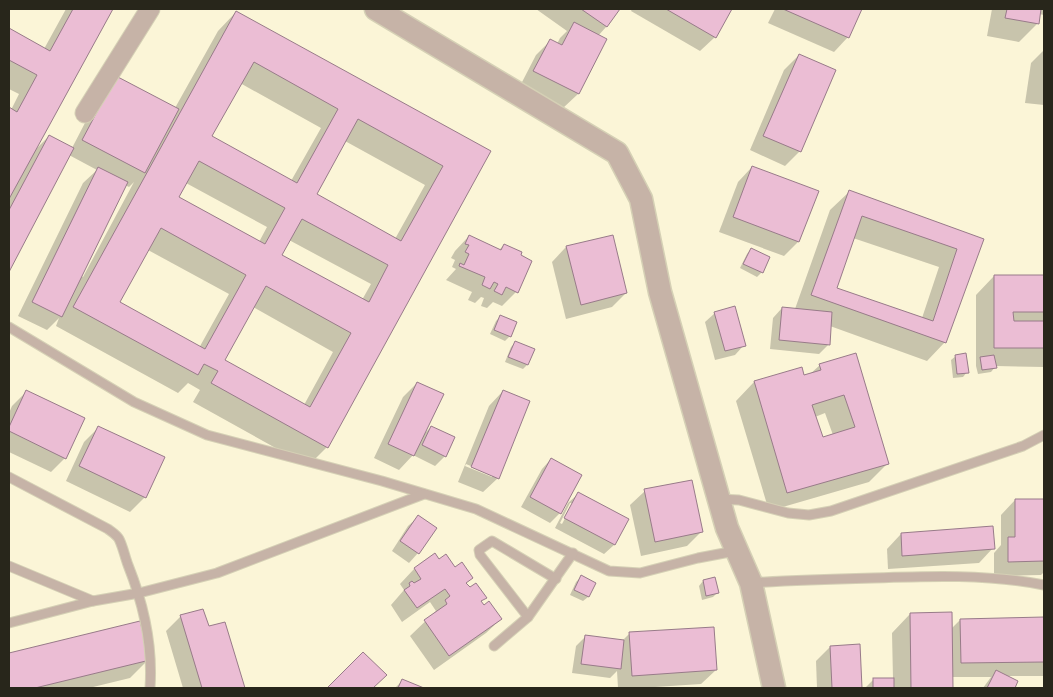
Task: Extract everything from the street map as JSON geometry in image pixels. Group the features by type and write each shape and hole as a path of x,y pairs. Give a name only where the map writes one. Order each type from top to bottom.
{"street":[{"path":"85,113 150,9"},
{"path":"376,9 617,153 641,199 660,292 728,528 751,583 774,688"}],"lane":[{"path":"9,327 134,402 207,434 476,509 609,571 640,573 738,550"},
{"path":"719,499 739,500 788,514 809,515 832,511 1023,446 1044,435"},
{"path":"9,477 108,529 119,539 140,593 149,644 150,688"},
{"path":"9,623 93,601 140,593 218,573 424,494"},
{"path":"528,617 480,555 479,550 492,541 556,579"},
{"path":"494,646 528,617 573,553"},
{"path":"9,566 93,601"},
{"path":"751,583 803,579 932,576 1016,579 1044,585"}],"building":[{"path":"73,9 113,9 9,199 9,107 17,112 37,75 9,60 9,28 50,51"},
{"path":"581,9 620,9 607,27"},
{"path":"666,9 732,9 716,38"},
{"path":"783,9 862,9 849,38"},
{"path":"1007,9 1041,9 1039,24 1005,18"},
{"path":"236,11 491,151 328,448 211,383 218,371 204,364 198,375 73,307","holes":["254,62 338,109 297,183 212,136","358,119 443,166 401,241 317,194","199,161 285,208 265,244 179,197","302,219 388,265 369,302 282,255","161,228 246,275 205,349 120,302","266,286 351,333 310,407 225,360"]},
{"path":"574,22 607,39 579,94 533,71 550,39 562,45"},
{"path":"799,54 836,70 801,152 763,136"},
{"path":"116,76 179,109 145,173 82,140"},
{"path":"49,135 74,148 9,272 9,210"},
{"path":"752,166 819,191 799,242 733,217"},
{"path":"98,167 128,182 62,317 32,302"},
{"path":"849,190 984,239 946,343 811,295","holes":["862,216 957,249 933,321 837,288"]},
{"path":"469,235 501,250 504,244 522,252 521,255 532,261 518,293 506,287 502,295 494,291 498,284 494,282 490,289 482,285 485,277 459,266 460,263 464,265 469,254 465,252 469,245 465,244"},
{"path":"613,235 627,293 581,305 566,246"},
{"path":"751,248 770,257 763,273 743,264"},
{"path":"994,275 1044,275 1044,312 1013,312 1014,321 1044,321 1044,348 994,348"},
{"path":"735,306 746,346 725,351 714,312"},
{"path":"782,307 832,312 830,345 779,340"},
{"path":"500,315 517,322 511,337 494,330"},
{"path":"515,341 535,349 528,365 508,357"},
{"path":"856,353 889,464 787,493 754,381 802,367 804,375 821,370 819,364","holes":["844,395 855,427 823,437 812,405"]},
{"path":"966,353 969,373 957,374 955,355"},
{"path":"994,355 997,368 982,370 980,357"},
{"path":"417,382 444,394 414,456 388,444"},
{"path":"26,390 85,418 66,459 9,431 9,427"},
{"path":"503,390 530,401 499,479 471,467"},
{"path":"98,426 165,457 146,498 79,466"},
{"path":"431,426 455,437 446,457 422,445"},
{"path":"551,458 582,475 561,514 530,497"},
{"path":"692,480 703,532 655,542 644,489"},
{"path":"578,492 629,519 615,545 564,518"},
{"path":"1015,499 1044,499 1044,561 1008,562 1008,537 1015,537"},
{"path":"418,515 437,528 419,554 400,541"},
{"path":"993,526 995,549 902,556 901,533"},
{"path":"435,553 439,559 446,554 455,567 462,562 473,578 466,583 470,587 476,583 487,598 481,601 484,605 489,601 502,619 449,656 424,620 447,604 445,600 450,596 445,589 417,608 404,590 410,586 409,583 412,581 414,583 421,579 414,568"},
{"path":"581,575 596,583 589,597 574,590"},
{"path":"715,577 719,593 706,596 703,580"},
{"path":"203,609 209,626 225,622 245,688 202,688 180,615"},
{"path":"952,612 953,688 911,688 910,613"},
{"path":"1044,617 1044,662 961,663 960,619"},
{"path":"140,621 150,660 35,688 9,688 9,653"},
{"path":"714,627 717,670 632,676 629,632"},
{"path":"585,635 624,640 621,669 581,664"},
{"path":"860,644 862,688 832,688 830,646"},
{"path":"363,652 387,675 373,688 327,688"},
{"path":"996,670 1018,681 1015,688 987,688"},
{"path":"873,678 894,678 894,688 873,688"},
{"path":"402,679 424,688 398,688"}]}
